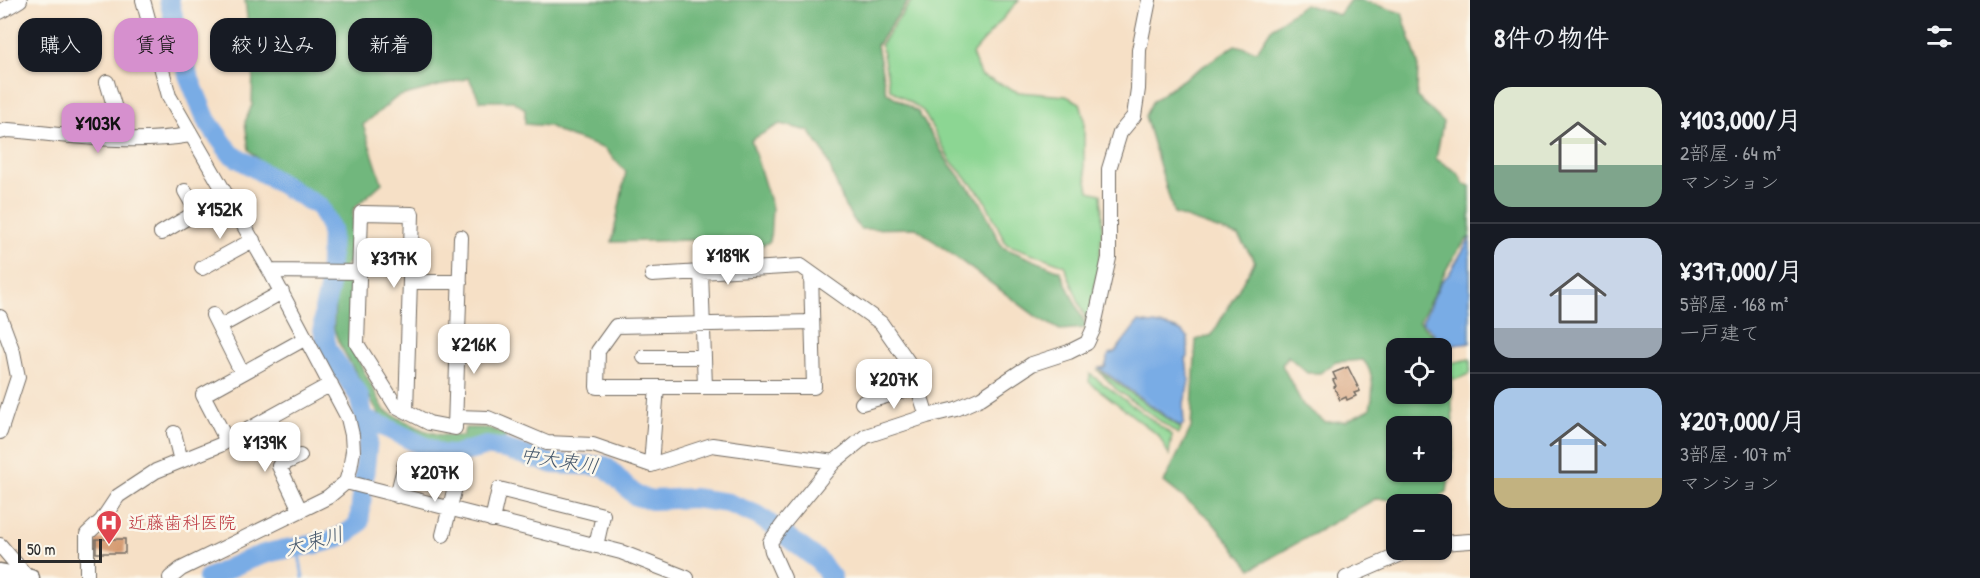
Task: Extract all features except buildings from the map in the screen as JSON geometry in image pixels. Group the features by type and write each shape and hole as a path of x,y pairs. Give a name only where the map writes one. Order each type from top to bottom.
{"main road":[{"path":"0,572 29,578"}],"street":[{"path":"0,12 20,0"},
{"path":"143,0 169,96 282,292 348,418 353,451 349,483"},
{"path":"784,578 772,551 770,542 774,535 834,462 866,436 956,409 1032,364 1069,352 1087,343 1093,330 1109,258 1109,169 1120,133 1134,116 1138,89 1139,50 1149,0"},
{"path":"107,82 124,140"},
{"path":"0,132 8,130 124,140 166,139 190,135"},
{"path":"185,191 197,212"},
{"path":"161,233 226,195"},
{"path":"406,411 412,214 362,213 353,272 357,344 396,406 429,423 455,428 461,237"},
{"path":"202,268 253,240"},
{"path":"652,275 801,266 881,323 911,366 927,416"},
{"path":"270,271 353,272"},
{"path":"701,272 705,387"},
{"path":"811,273 814,387 597,387 598,351 616,326 812,322"},
{"path":"410,282 460,282"},
{"path":"242,374 216,321 282,292"},
{"path":"0,317 13,352 18,377 0,432"},
{"path":"227,441 203,395 306,338"},
{"path":"644,357 704,357"},
{"path":"87,578 87,534 102,520 118,496 156,471 227,441 331,384"},
{"path":"651,465 657,387"},
{"path":"862,403 917,387"},
{"path":"457,417 488,418 547,443 593,445 651,465 712,445 834,462"},
{"path":"174,433 181,461"},
{"path":"300,456 279,466 300,510"},
{"path":"397,496 405,464"},
{"path":"443,535 457,480"},
{"path":"170,578 182,569 328,496 349,483 621,552 687,578"},
{"path":"492,520 499,489 511,491 603,515 596,546"},
{"path":"1452,542 1470,540"},
{"path":"0,545 29,578"},
{"path":"1346,578 1388,560"}],"green space":[{"path":"245,0 909,0 877,45 886,92 918,112 948,162 981,203 1002,247 1060,271 1087,328 1060,330 1037,317 916,228 860,229 845,207 825,154 809,131 780,124 751,140 772,208 770,242 749,250 719,242 691,240 612,242 626,172 605,149 563,134 549,126 525,124 525,109 513,101 480,101 469,78 397,97 363,125 382,183 353,209 352,260 345,266 344,280 352,286 350,345 385,411 423,430 441,435 463,436 465,428 488,428 506,434 504,440 488,440 450,448 434,445 382,419 339,343 334,329 337,231 327,207 266,173 258,159 249,150 245,122 252,105 253,72 336,72 336,18 247,18"},
{"path":"912,0 1019,0 972,54 980,75 1018,92 1066,96 1080,103 1084,118 1084,165 1089,191 1101,194 1102,210 1100,259 1087,322 1064,265 1006,244 984,198 950,160 923,111 890,89 881,44"},
{"path":"1350,0 1361,0 1402,13 1418,63 1417,97 1443,122 1436,159 1458,173 1464,184 1470,186 1470,236 1448,266 1419,322 1433,335 1433,338 1386,338 1386,404 1452,404 1452,402 1454,446 1452,459 1452,416 1386,416 1386,482 1449,482 1447,492 1444,494 1386,494 1386,499 1375,499 1251,569 1210,519 1164,482 1191,428 1196,340 1212,335 1255,261 1238,236 1174,214 1145,116 1152,102 1235,45 1257,51 1271,29 1304,4 1339,15","holes":["1288,356 1307,373 1320,373 1336,362 1363,360 1372,377 1370,409 1346,421 1325,422 1303,405 1282,365"]},
{"path":"1470,359 1470,374 1454,380 1452,363"},
{"path":"1097,369 1181,429 1178,434 1116,389"},
{"path":"1090,374 1172,435 1169,455 1159,436 1089,382"}],"water":[{"path":"1470,238 1470,343 1452,345 1452,338 1435,338 1434,333 1422,322 1441,282 1449,274"},
{"path":"1138,322 1171,327 1188,337 1188,357 1186,359 1189,381 1183,408 1184,423 1181,427 1099,368 1105,367 1109,354 1115,352"}],"waterway":[{"name":"大束川","path":"169,0 188,75 207,121 231,154 320,207 331,229 329,290 324,309 323,329 327,349 359,396 368,439 359,523 350,531 328,541 260,555 208,578"},
{"name":"中大束川","path":"365,420 385,427 440,454 453,455 486,446 505,449 553,464 605,466 636,496 652,500 693,498 728,503 759,516 818,560 832,578"},
{"path":"298,548 303,578"}],"place":[{"name":"近藤歯科医院","path":"109,546"}]}
